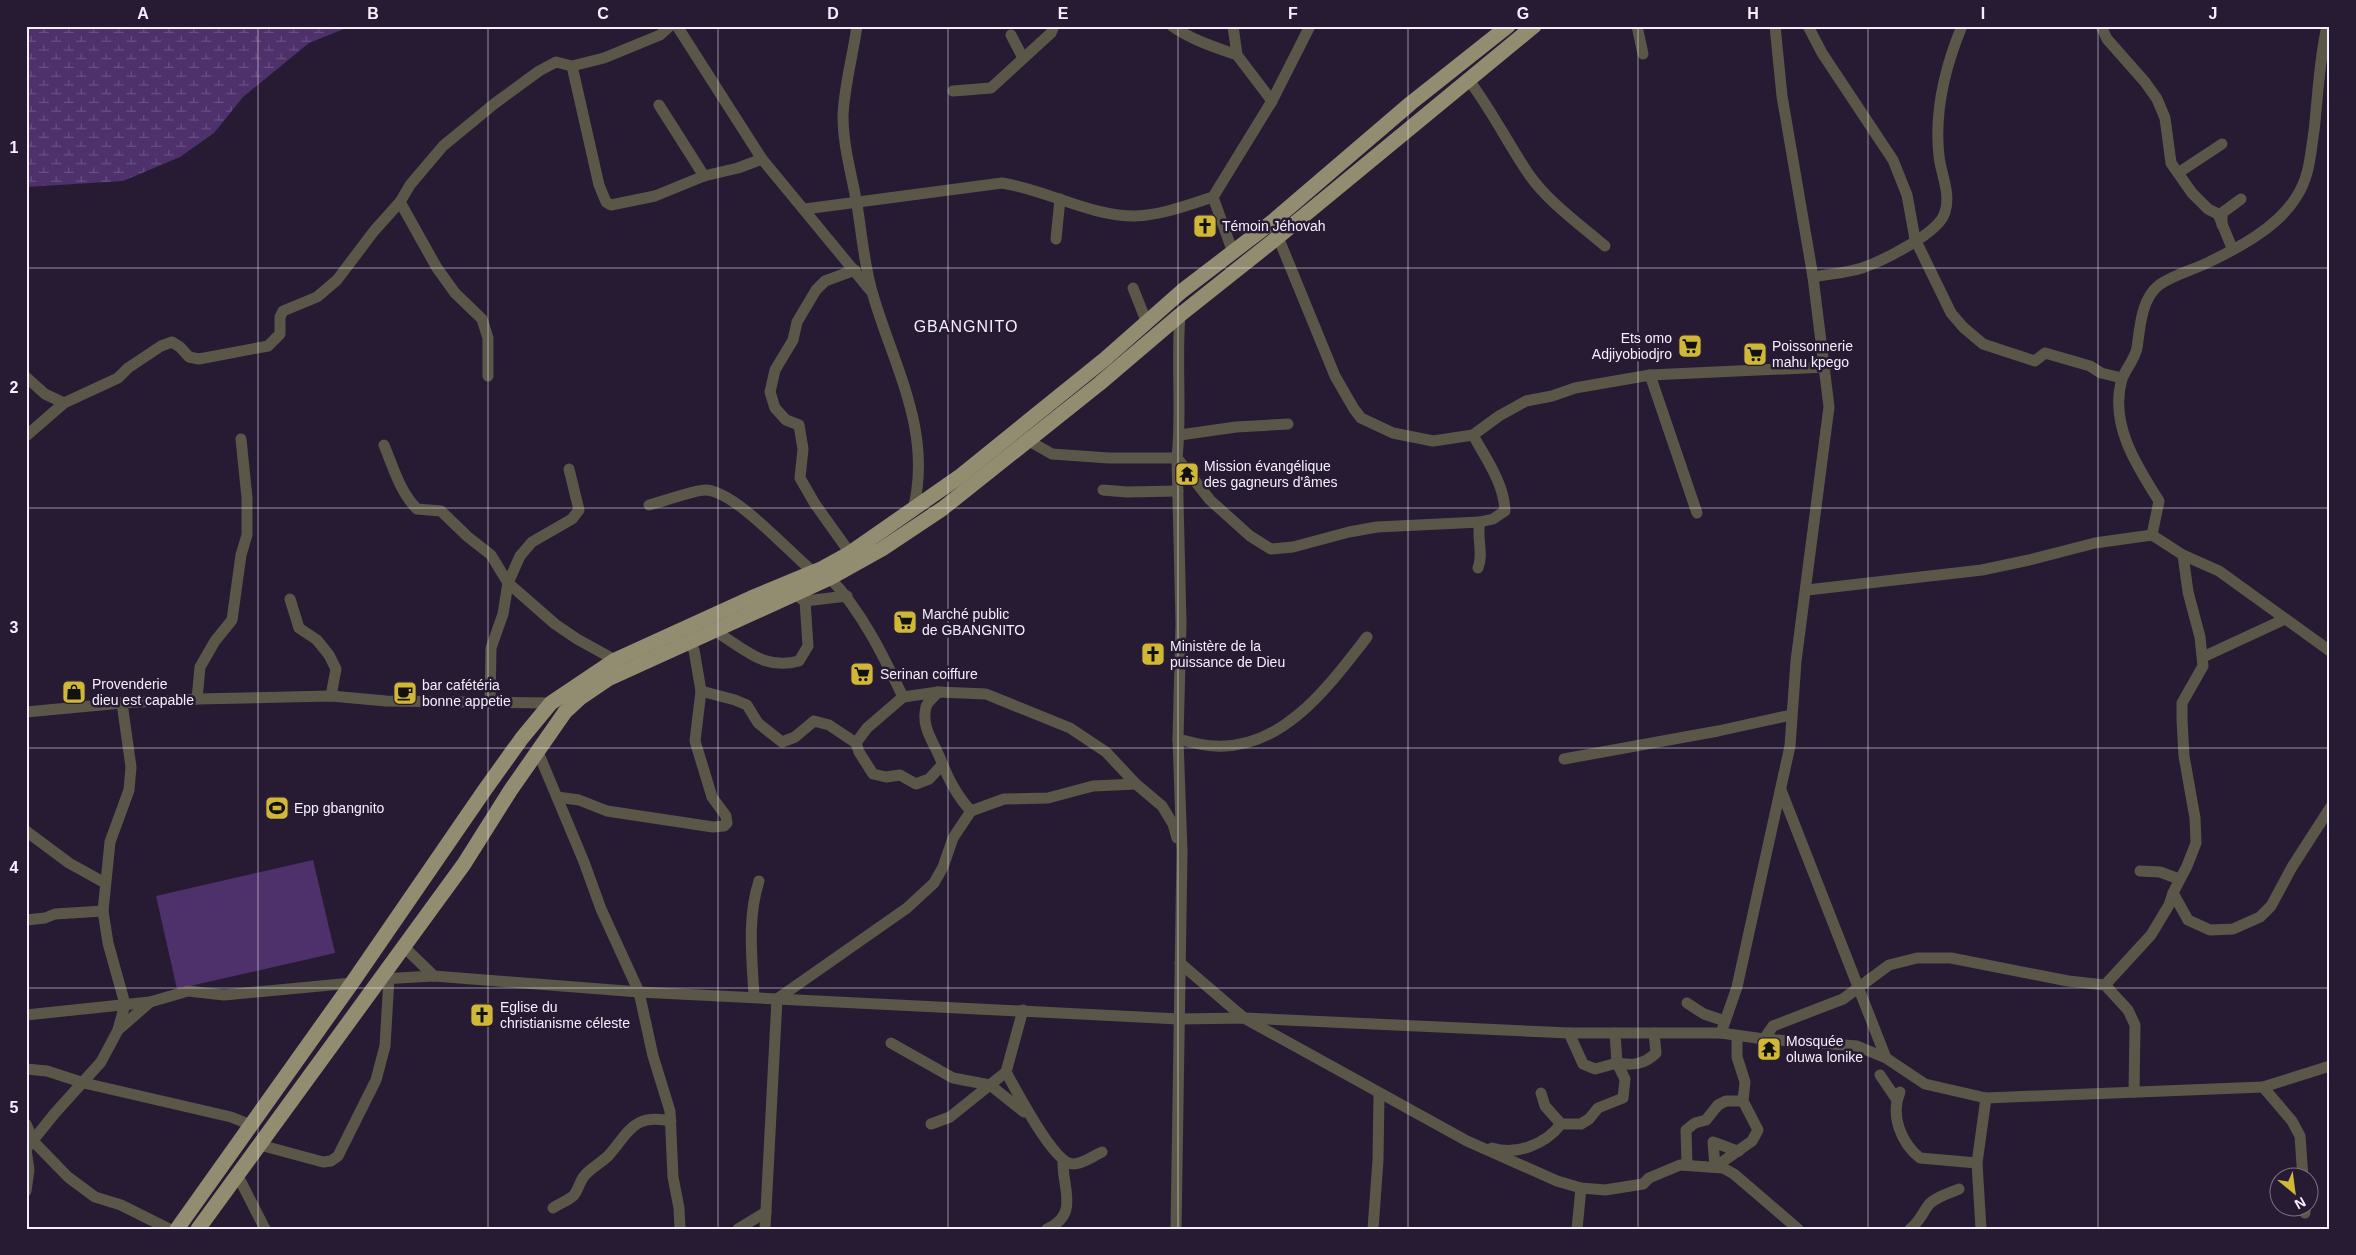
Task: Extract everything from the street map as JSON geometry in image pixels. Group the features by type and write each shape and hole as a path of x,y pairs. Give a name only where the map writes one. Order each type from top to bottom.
{"main road":[{"path":"198,1229 362,1002 385,979 404,946 464,864 538,752 566,712 580,698 608,679 713,630 800,598 850,553 960,477 1147,323 1182,291 1232,250 1272,222 1411,103 1508,26"},
{"path":"177,1229 352,983 467,815 522,738 551,703 615,660 751,598 826,573 882,549 934,514 1029,441 1534,26"}],"street":[{"path":"26,436 64,403 118,378 128,368 161,346 172,342 180,347 189,357 199,359 268,346 280,334 280,317 283,311 317,297 337,280 374,231 400,202 410,186 461,130 539,71 556,62 572,66 604,58 660,35 670,26"},
{"path":"677,26 762,159 856,270 872,293"},
{"path":"857,26 843,114 844,149 856,201 872,293 902,376 916,428 919,454 919,488 913,510"},
{"path":"953,91 991,88 1051,33 1054,26"},
{"path":"1172,26 1202,43 1237,55"},
{"path":"1233,26 1237,55 1272,101"},
{"path":"805,209 1002,183 1023,186 1112,214 1136,216 1168,211 1213,197 1272,101 1310,26"},
{"path":"1637,26 1643,54"},
{"path":"1721,1033 1737,987 1790,746 1791,715 1829,407 1826,367 1813,277 1782,96 1775,26"},
{"path":"1808,26 1822,53 1893,160 1908,195 1916,239 1951,313 1963,328 1983,344 2035,361 2045,353 2090,366 2101,373 2122,378"},
{"path":"1813,277 1862,268 1930,232 1945,213 1947,198 1939,156 1939,103 1947,68 1962,26"},
{"path":"2102,26 2107,39 2145,82 2157,99 2165,118 2171,163 2192,193 2208,209 2218,214 2232,248"},
{"path":"2152,535 2159,501 2139,470 2123,433 2118,406 2122,378 2136,351 2146,304 2157,287 2169,279 2212,261 2268,229 2295,199 2310,167 2321,69 2321,51 2327,26"},
{"path":"1011,35 1023,58"},
{"path":"572,66 599,185 606,202 611,205 634,202 655,196 704,176 738,168 762,159"},
{"path":"1468,79 1487,105 1528,172 1542,190 1605,246"},
{"path":"659,105 704,176"},
{"path":"2178,173 2222,144"},
{"path":"1213,197 1232,250"},
{"path":"1056,239 1060,199"},
{"path":"2222,225 2222,213 2241,199"},
{"path":"400,202 437,268 450,287 482,319 488,338 488,376"},
{"path":"1278,237 1335,376 1362,418 1393,433 1433,440 1473,435 1499,416 1526,401 1552,396 1575,388 1650,375 1826,367"},
{"path":"850,553 800,478 803,449 800,425 786,420 775,408 770,392 775,370 792,340 797,322 816,290 824,281 856,270"},
{"path":"1133,288 1147,323"},
{"path":"1176,1229 1182,852 1178,739 1181,623 1178,491 1180,435 1178,341 1180,315"},
{"path":"1161,332 1178,341"},
{"path":"1650,375 1697,513"},
{"path":"26,377 45,394 64,403"},
{"path":"1180,435 1236,427 1288,424"},
{"path":"1178,458 1198,488 1210,500 1250,536 1271,549 1293,547 1349,532 1377,527 1480,522 1503,515 1505,511 1504,502 1494,472 1473,435"},
{"path":"197,699 200,667 215,641 232,620 241,555 248,535 247,498 241,439"},
{"path":"1029,441 1052,454 1178,458"},
{"path":"384,445 410,502 417,509 441,511 468,537 491,555 508,583 554,624 615,660"},
{"path":"490,703 491,648 503,614 508,583 520,556 532,542 572,519 579,510 569,469"},
{"path":"649,505 704,489 720,492 776,536 793,556 811,570 826,573 847,596 885,660 903,698"},
{"path":"1103,490 1127,492 1178,491"},
{"path":"1478,568 1482,559 1478,528 1480,522"},
{"path":"1807,590 1982,570 2096,543 2152,535 2183,555 2219,571 2330,651"},
{"path":"2105,985 2151,935 2169,906 2196,843 2195,818 2184,756 2182,702 2203,666 2203,657 2200,637 2188,592 2183,555"},
{"path":"713,630 748,654 768,662 784,665 799,661 808,646 800,598 847,596"},
{"path":"290,599 299,628 317,640 329,655 336,669 331,696"},
{"path":"2203,657 2285,619"},
{"path":"1178,739 1216,746 1243,744 1265,737 1281,728 1314,702 1368,637"},
{"path":"557,797 579,800 607,811 718,828 727,823 726,816 712,797 696,741 701,691 694,650 687,642"},
{"path":"701,691 747,705 758,722 782,742 795,737 814,721 829,725 856,743 859,752 873,774 886,777 900,775 916,784 929,779 942,765"},
{"path":"856,743 868,728 903,698 938,692 986,694 1070,728 1106,752 1166,812 1173,824 1182,852"},
{"path":"938,692 926,705 924,721 942,765 958,796 970,812"},
{"path":"26,712 122,703 197,699 331,696 386,701 551,703"},
{"path":"26,1191 29,1170 26,1150 55,1113 101,1062 118,1030 125,1004 108,943 103,911 110,842 124,809 130,783 131,767 122,703"},
{"path":"1564,759 1718,732 1791,715"},
{"path":"538,752 584,862 601,909 639,992 653,1056 671,1121 673,1177 679,1208 680,1229"},
{"path":"777,999 907,908 934,883 943,867 953,838 970,812 1004,799 1048,798 1093,786 1136,784"},
{"path":"1781,790 1886,1058"},
{"path":"2173,893 2188,920 2210,930 2233,929 2260,917 2271,906 2292,867 2330,808"},
{"path":"26,831 69,862 105,883"},
{"path":"2140,871 2160,872 2179,879"},
{"path":"754,996 752,918 754,897 759,881"},
{"path":"26,920 44,918 55,914 103,911"},
{"path":"404,946 434,976"},
{"path":"1764,1039 1773,1026 1843,999 1889,965 1917,958 1951,958 2068,981 2105,985 2128,1010 2135,1025 2134,1092"},
{"path":"1180,963 1244,1018 1467,1141 1535,1171 1581,1188 1605,1190 1643,1184 1650,1178 1680,1165 1715,1167 1734,1174 1798,1229"},
{"path":"260,1145 323,1162 331,1161 338,1156 376,1080 385,1046 385,979 434,976 639,992 754,996 777,999 1179,1018 1244,1018 1569,1033 1721,1033 1764,1039 1857,1046 1886,1058 1925,1084 1986,1098 2262,1087 2330,1066"},
{"path":"26,1015 150,1002 188,991 224,995 352,983"},
{"path":"765,1229 777,999"},
{"path":"118,1030 150,1002"},
{"path":"1687,1003 1704,1014 1725,1021"},
{"path":"931,1124 950,1117 1006,1072 1023,1010"},
{"path":"1569,1033 1583,1064 1595,1069 1617,1063 1630,1065 1648,1061 1656,1053 1654,1033"},
{"path":"1541,1092 1545,1106 1561,1124 1581,1124 1589,1119 1598,1108 1622,1098 1625,1079 1617,1063 1615,1033"},
{"path":"1715,1167 1752,1141 1758,1130 1743,1101 1745,1082 1737,1057 1737,1036"},
{"path":"891,1042 953,1078 990,1085 1031,1118"},
{"path":"26,1069 47,1071 84,1083 231,1117 251,1125"},
{"path":"1006,1072 1031,1118 1063,1161 1073,1164 1082,1162 1102,1152"},
{"path":"1880,1075 1899,1096 1897,1120 1901,1134 1906,1144 1920,1158 1977,1163"},
{"path":"2262,1087 2292,1121 2300,1136 2302,1168"},
{"path":"1373,1229 1378,1160 1379,1093"},
{"path":"1981,1229 1977,1163 1986,1098"},
{"path":"1687,1165 1686,1130 1694,1123 1706,1120 1718,1105 1726,1102 1743,1101"},
{"path":"553,1208 572,1196 582,1179 608,1156 629,1128 642,1122 662,1119 671,1121"},
{"path":"26,1124 34,1142 68,1177 95,1197 121,1205 169,1229"},
{"path":"1467,1141 1497,1150 1514,1152 1526,1149 1554,1134 1561,1124"},
{"path":"1715,1167 1713,1142 1728,1149 1739,1151"},
{"path":"1514,1152 1535,1171"},
{"path":"1047,1229 1056,1225 1066,1214 1068,1192 1062,1175 1063,1161"},
{"path":"238,1176 265,1229"},
{"path":"1576,1229 1581,1188"},
{"path":"1910,1229 1921,1220 1927,1207 1958,1189"},
{"path":"738,1229 766,1212"}],"green space":[{"path":"26,26 351,26 309,43 243,97 214,133 180,157 123,181 26,187"},
{"path":"313,860 335,953 177,989 156,896"}],"place":[{"name":"Témoin Jéhovah","path":"1205,226"},
{"name":"Ets omo Adjiyobiodjro","path":"1690,346"},
{"name":"Poissonnerie mahu kpego","path":"1755,354"},
{"name":"Mission évangélique des gagneurs d'âmes","path":"1187,474"},
{"name":"Marché public de GBANGNITO","path":"905,622"},
{"name":"Ministère de la puissance de Dieu","path":"1153,654"},
{"name":"Serinan coiffure","path":"862,674"},
{"name":"Provenderie dieu est capable","path":"74,692"},
{"name":"bar cafétéria bonne appetie","path":"405,693"},
{"name":"Epp gbangnito","path":"277,808"},
{"name":"Eglise du christianisme céleste","path":"482,1015"},
{"name":"Mosquée oluwa lonike","path":"1769,1049"}],"district":[{"name":"GBANGNITO","path":"966,326"}]}
